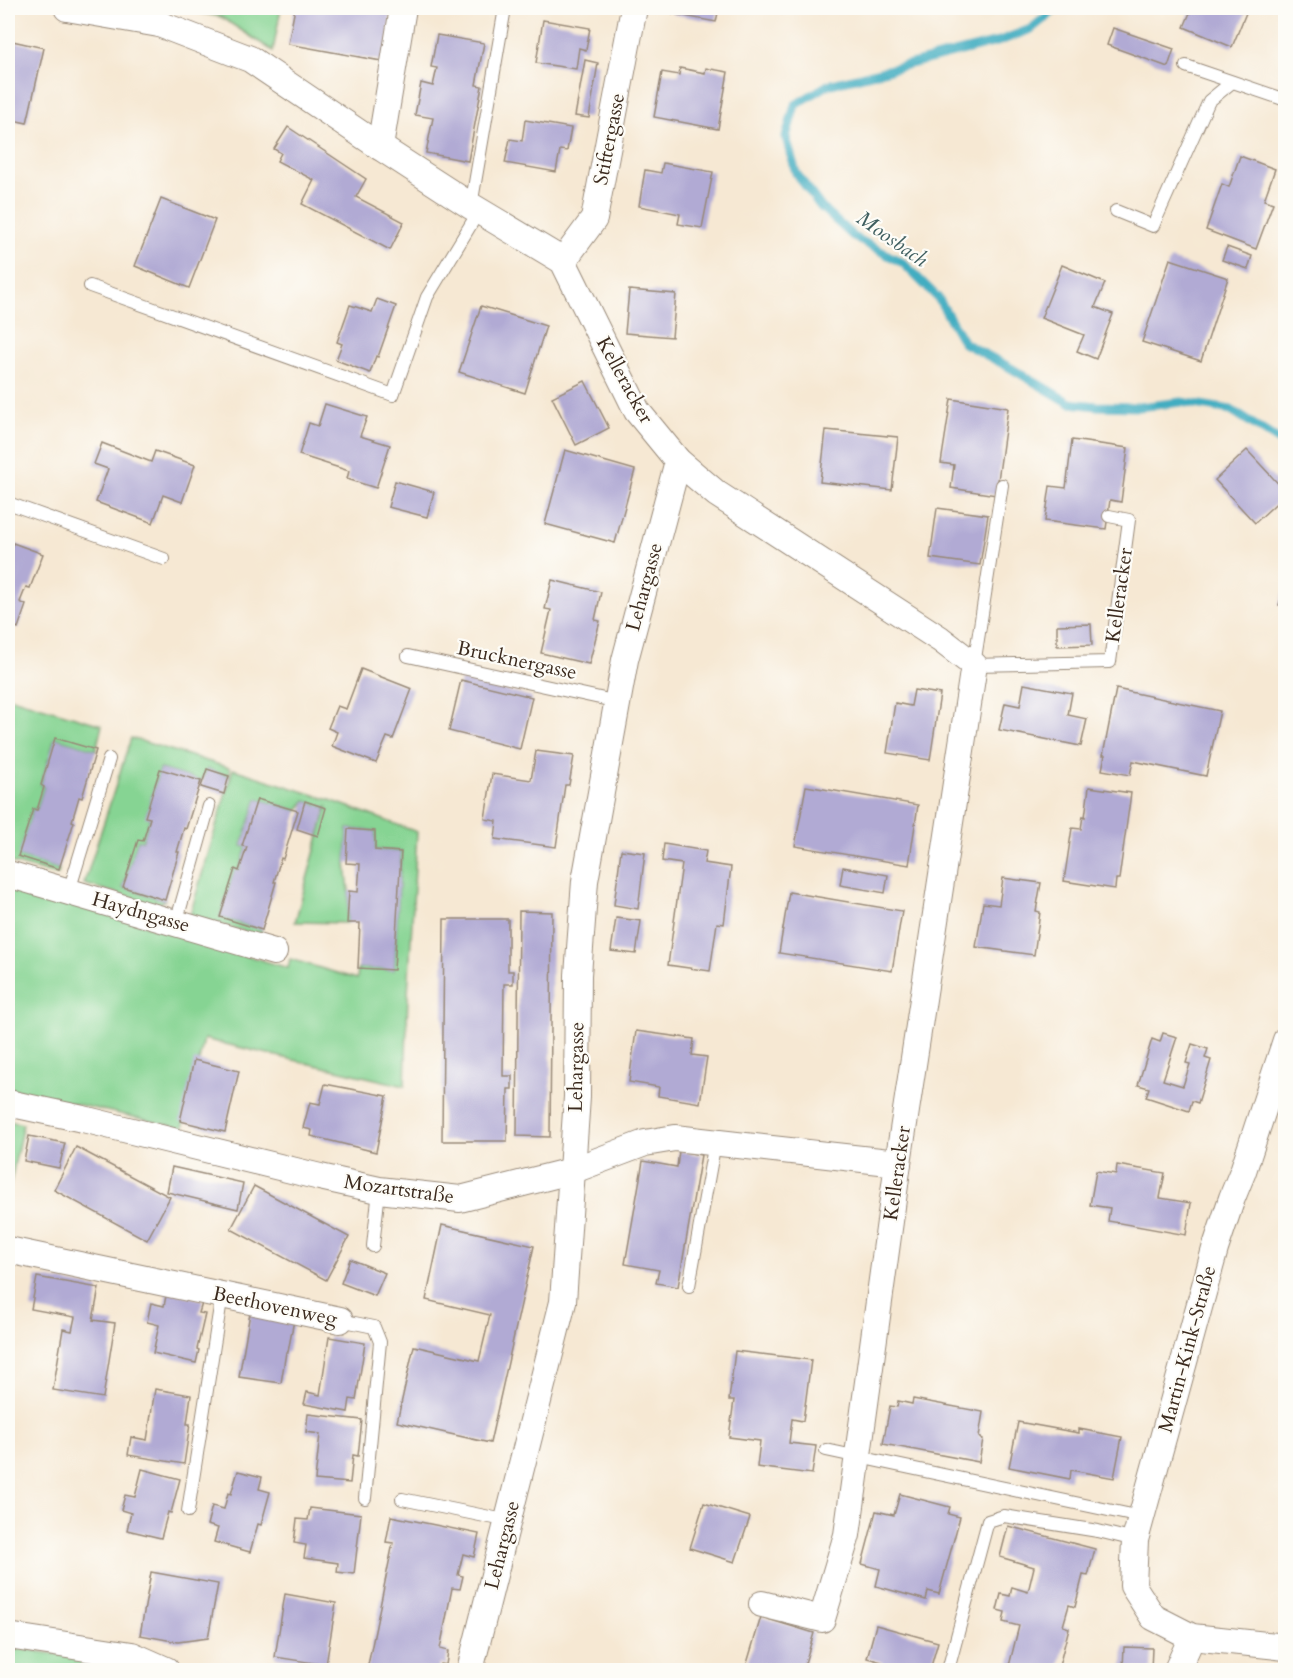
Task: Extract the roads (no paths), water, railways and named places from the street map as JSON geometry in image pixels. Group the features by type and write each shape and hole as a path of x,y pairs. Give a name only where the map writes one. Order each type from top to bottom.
{"street":[{"path":"67,8 159,20 250,59 475,209 563,261"},
{"path":"380,147 403,8"},
{"name":"Stiftergasse","path":"563,261 594,219 634,8"},
{"name":"Kelleracker","path":"563,261 637,411 678,461 717,494 930,633 974,665 898,1163 847,1535 822,1619 762,1604"},
{"name":"Lehargasse","path":"470,1671 563,1302 577,1097 578,975 585,881 625,660 678,461"},
{"name":"Haydngasse","path":"8,874 274,952"},
{"name":"Martin-Kink-Straße","path":"1192,1637 1153,1617 1133,1586 1138,1528 1215,1249 1286,1040"},
{"name":"Mozartstraße","path":"8,1103 379,1190 460,1199 571,1171 645,1143 675,1138 898,1163"},
{"name":"Beethovenweg","path":"8,1250 340,1320"},
{"path":"8,1636 132,1655 166,1671"},
{"path":"1177,1671 1192,1637 1286,1647"}],"lane":[{"path":"90,286 393,395 427,297 475,209 506,8"},
{"path":"1186,66 1286,100"},
{"path":"1116,211 1153,226 1209,101 1232,82"},
{"name":"Kelleracker","path":"1002,486 974,665 1110,662 1129,520 1109,516"},
{"path":"8,503 164,560"},
{"name":"Brucknergasse","path":"408,656 618,702"},
{"path":"69,891 109,759"},
{"path":"176,922 209,806"},
{"path":"689,1286 715,1142"},
{"path":"373,1246 379,1190"},
{"path":"188,1511 222,1294"},
{"name":"Beethovenweg","path":"340,1320 374,1327 380,1342 365,1498"},
{"path":"826,1450 1138,1528"},
{"path":"402,1499 508,1521"},
{"path":"948,1671 988,1521 1004,1516 1098,1531 1138,1528"}],"waterway":[{"name":"Moosbach","path":"1057,8 1031,29 997,42 828,85 795,105 786,137 796,173 821,207 854,237 903,263 938,298 964,343 1070,403 1139,407 1181,402 1231,410 1286,445"}]}
